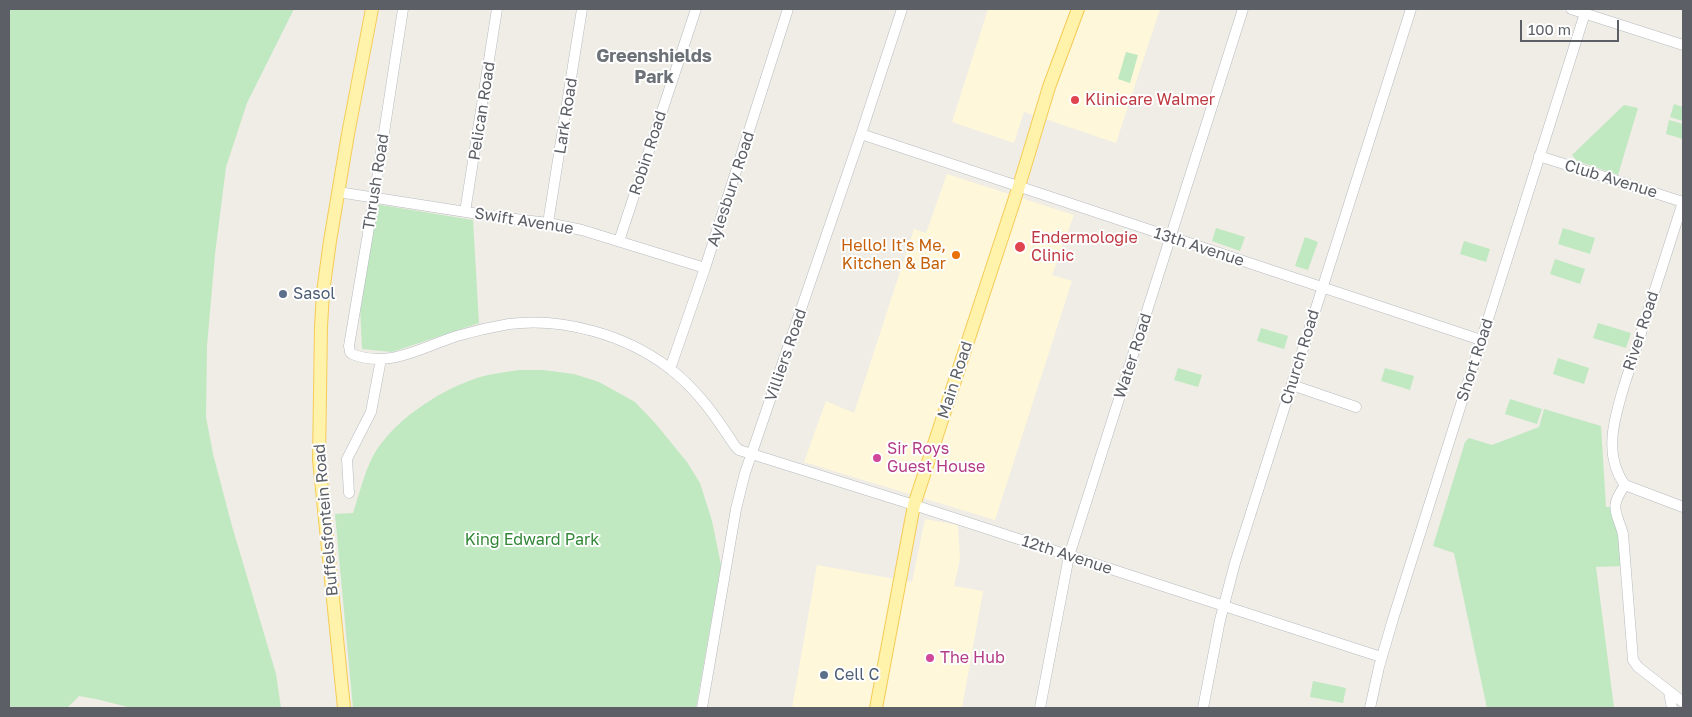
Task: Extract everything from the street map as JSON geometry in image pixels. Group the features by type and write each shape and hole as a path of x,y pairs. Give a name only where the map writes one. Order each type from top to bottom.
{"main road":[{"name":"Buffelsfontein Road","path":"344,708 319,460 323,292 364,71 364,54 372,9"},
{"name":"Main Road","path":"876,708 914,505 1018,186 1071,9"},
{"name":"Main Road","path":"1049,87 1055,76 1078,9"}],"street":[{"name":"Thrush Road","path":"352,354 349,346 403,9"},
{"name":"Pelican Road","path":"466,212 497,9"},
{"name":"Lark Road","path":"548,223 582,9"},
{"name":"Robin Road","path":"619,241 696,9"},
{"name":"Aylesbury Road","path":"670,369 705,268 788,9"},
{"path":"890,9 901,10"},
{"name":"Water Road","path":"1040,708 1069,556 1243,9"},
{"name":"Church Road","path":"1203,708 1218,628 1236,563 1411,9"},
{"path":"1572,9 1682,42"},
{"name":"Villiers Road","path":"702,708 736,509 745,473 861,134 901,10"},
{"name":"Short Road","path":"1370,708 1381,657 1585,13"},
{"name":"13th Avenue","path":"861,134 1481,340"},
{"name":"Club Avenue","path":"1539,156 1683,202"},
{"name":"Swift Avenue","path":"341,193 548,223 582,230 705,268"},
{"name":"River Road","path":"1625,485 1613,462 1612,440 1616,413 1683,202"},
{"name":"12th Avenue","path":"352,354 380,359 394,359 482,329 510,324 578,327 606,336 651,355 670,369 711,410 736,448 1381,657"},
{"path":"349,492 347,459 371,412 380,359"},
{"path":"1292,385 1356,407"},
{"path":"1683,507 1625,485 1616,500 1615,507 1616,518 1623,534 1632,655 1636,665 1683,702"},
{"path":"1669,692 1672,708"}],"shaded area":[{"path":"988,9 1160,9 1116,143 1024,112 1014,143 952,122"},
{"path":"947,174 1074,215 1052,275 1072,281 995,520 804,462 826,401 854,413 914,229 926,233"},
{"path":"925,519 958,525 960,559 954,586 983,591 962,708 792,708 817,565 912,582"}],"green space":[{"path":"9,9 294,9 247,103 226,167 215,254 207,346 206,417 213,454 232,526 276,674 281,708 132,708 79,696 67,708 9,708"},
{"path":"1126,52 1138,55 1130,83 1118,79"},
{"path":"1674,104 1683,107 1683,121 1670,117"},
{"path":"1624,105 1638,108 1618,175 1577,161 1572,155"},
{"path":"1669,120 1683,124 1683,139 1666,134"},
{"path":"375,204 473,220 479,323 392,352 362,349 360,306"},
{"path":"1216,228 1245,237 1240,251 1212,241"},
{"path":"1563,228 1595,238 1590,254 1558,244"},
{"path":"1305,237 1318,242 1308,270 1295,266"},
{"path":"1464,241 1490,249 1486,262 1460,254"},
{"path":"1555,259 1585,269 1580,284 1550,274"},
{"path":"1598,323 1631,333 1626,348 1593,338"},
{"path":"1261,328 1288,336 1284,349 1257,341"},
{"path":"1558,358 1589,368 1584,384 1553,374"},
{"path":"1178,368 1202,375 1198,387 1174,380"},
{"path":"1385,368 1414,376 1410,390 1381,381"},
{"name":"King Edward Park","path":"520,370 543,370 574,374 599,382 635,402 687,462 700,483 712,521 721,565 696,708 353,708 335,514 353,513 372,458 391,432 416,410 430,400 474,379 491,374"},
{"path":"1510,399 1542,409 1537,424 1505,414"},
{"path":"1544,409 1601,426 1606,507 1615,507 1625,566 1596,567 1614,708 1487,708 1454,553 1433,546 1465,442 1469,438 1492,445 1539,427"},
{"path":"1313,681 1346,688 1343,703 1310,697"}],"place":[{"name":"Klinicare Walmer","path":"1075,100"},
{"name":"Endermologie Clinic","path":"1020,247"},
{"name":"Hello! It's Me, Kitchen & Bar","path":"956,255"},
{"name":"Sasol","path":"283,294"},
{"name":"Sir Roys Guest House","path":"877,458"},
{"name":"The Hub","path":"930,658"},
{"name":"Cell C","path":"824,675"}],"district":[{"name":"Greenshields Park","path":"654,66"}]}
